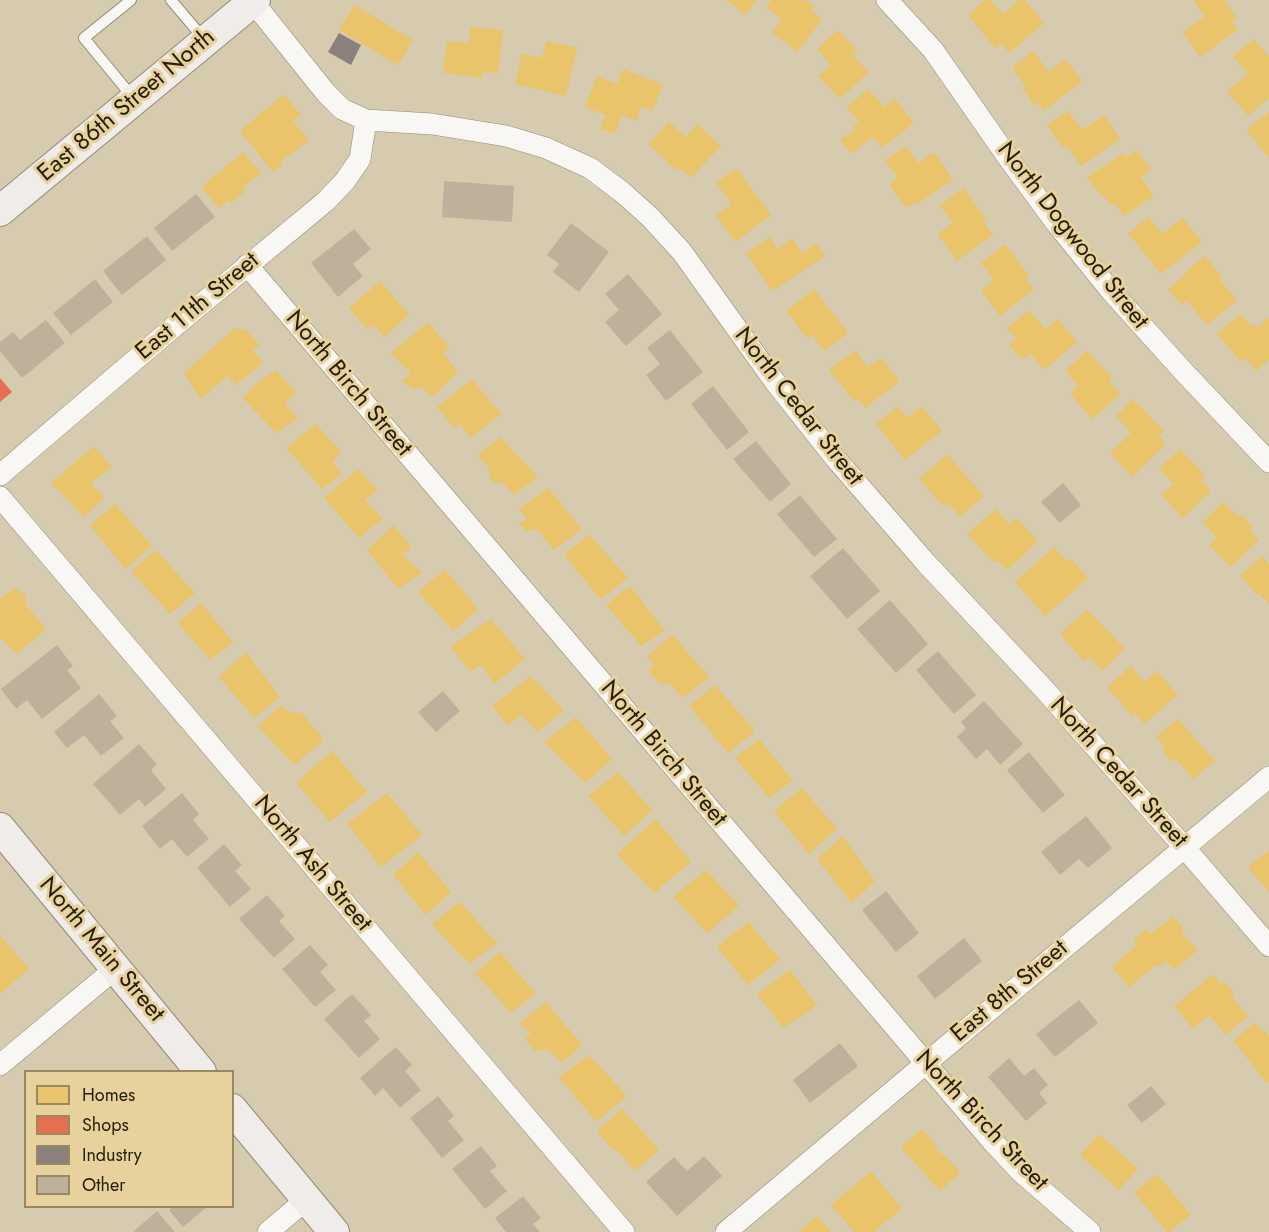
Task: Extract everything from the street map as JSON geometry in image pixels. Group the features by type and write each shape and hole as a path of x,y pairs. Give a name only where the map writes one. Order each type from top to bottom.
{"main road":[{"name":"East 86th Street North","path":"4,199 134,100 254,1"},
{"name":"North Main Street","path":"0,828 200,1070"},
{"path":"234,1111 334,1232"}],"street":[{"name":"North Dogwood Street","path":"887,0 933,50 1056,223 1111,291 1269,462"},
{"name":"North Cedar Street","path":"254,1 326,93 342,109 366,120 432,124 506,136 546,148 590,168 650,217 682,252 776,382 836,459 911,546 1043,688 1269,946"},
{"name":"East 11th Street","path":"0,475 247,265 326,201 345,181 360,159 366,120"},
{"name":"North Birch Street","path":"247,265 992,1141 1022,1172 1090,1232"},
{"name":"North Ash Street","path":"0,497 624,1232"},
{"name":"East 8th Street","path":"726,1232 1269,777"},
{"path":"0,1065 116,968"},
{"path":"268,1232 307,1199"}],"lane":[{"path":"131,0 84,38 134,100"},
{"path":"171,0 205,41"}],"building: Homes":[{"path":"726,0 757,0 745,15"},
{"path":"771,0 806,0 815,7 811,11 822,20 797,52 772,32 782,20 766,7"},
{"path":"985,0 990,0 1003,14 1019,0 1025,0 1044,23 1009,53 1001,43 995,48 968,15"},
{"path":"1193,0 1224,0 1237,18 1232,21 1238,29 1200,57 1183,32 1205,16"},
{"path":"354,5 413,40 398,65 339,30"},
{"path":"470,27 503,30 498,73 483,72 482,78 443,73 447,41 469,43"},
{"path":"838,30 858,51 853,55 869,72 840,99 818,76 831,65 817,49"},
{"path":"1254,39 1269,57 1269,98 1248,116 1227,91 1248,74 1233,56"},
{"path":"546,41 577,48 566,96 515,84 522,53 542,58"},
{"path":"1034,51 1048,72 1066,59 1082,82 1043,111 1038,103 1034,105 1023,89 1026,87 1012,67"},
{"path":"623,69 663,85 652,111 641,107 636,121 622,115 615,134 600,129 606,115 585,107 597,76 617,84"},
{"path":"869,89 884,107 895,99 914,123 882,148 873,137 851,154 840,140 855,129 853,127 859,122 846,107"},
{"path":"284,94 301,115 293,121 309,140 280,162 282,165 273,172 240,131"},
{"path":"1068,111 1082,130 1104,115 1120,139 1081,166 1066,145 1063,148 1047,125"},
{"path":"1269,112 1269,158 1246,130"},
{"path":"669,122 686,137 698,124 721,146 691,178 680,168 677,171 648,144"},
{"path":"906,146 918,163 934,152 953,180 917,204 915,202 906,208 889,184 898,178 885,160"},
{"path":"1137,150 1151,170 1141,177 1154,196 1124,216 1115,203 1111,206 1104,196 1102,197 1087,177 1123,153 1126,157"},
{"path":"243,152 261,173 243,188 245,191 232,203 229,200 219,208 201,187"},
{"path":"736,168 771,215 735,242 716,215 732,204 716,183"},
{"path":"964,188 986,219 983,221 993,235 957,261 937,234 953,223 940,205"},
{"path":"1149,217 1162,234 1183,218 1202,242 1161,274 1128,233"},
{"path":"770,237 777,249 793,239 802,253 816,243 825,256 772,291 746,253"},
{"path":"1005,244 1029,275 1025,278 1034,289 1000,316 981,291 994,280 981,263"},
{"path":"1205,256 1222,276 1219,279 1237,300 1207,325 1187,301 1181,305 1168,289"},
{"path":"380,281 409,315 384,337 374,325 368,330 349,308"},
{"path":"814,289 848,333 824,351 812,335 807,338 786,311"},
{"path":"1029,310 1045,329 1058,319 1077,342 1044,370 1030,353 1022,360 1009,345 1016,339 1007,328"},
{"path":"1241,314 1251,326 1254,324 1257,328 1269,318 1269,360 1256,371 1246,358 1241,362 1217,333"},
{"path":"428,322 449,347 443,353 458,372 432,397 422,387 413,389 402,381 411,374 391,353"},
{"path":"235,328 246,330 259,345 253,351 263,363 236,385 227,376 201,399 184,373"},
{"path":"855,350 868,367 881,358 900,381 865,408 857,398 854,401 829,370"},
{"path":"1087,351 1113,378 1109,381 1120,394 1092,419 1070,394 1078,386 1065,370"},
{"path":"276,370 296,392 285,403 298,418 276,433 243,398 256,384"},
{"path":"472,379 501,414 470,438 460,424 454,428 437,407"},
{"path":"1133,399 1164,431 1159,436 1166,444 1132,477 1110,453 1131,433 1116,416"},
{"path":"898,406 907,418 922,406 942,431 905,460 876,424"},
{"path":"316,424 341,452 333,463 342,474 322,489 286,448"},
{"path":"500,437 538,477 514,495 503,483 491,482 489,468 477,456"},
{"path":"94,446 112,467 91,483 104,498 84,517 51,483"},
{"path":"1180,449 1205,475 1201,480 1211,491 1183,518 1161,495 1173,484 1159,469"},
{"path":"947,454 984,496 960,517 947,502 943,506 919,479"},
{"path":"358,469 378,490 365,500 383,519 359,538 324,498"},
{"path":"548,488 582,529 554,550 537,529 526,531 519,523 527,519 519,509"},
{"path":"1223,502 1238,517 1241,514 1253,527 1250,530 1259,540 1231,567 1209,545 1217,538 1203,522"},
{"path":"115,504 152,546 125,569 90,525"},
{"path":"996,509 1010,525 1017,518 1038,541 1007,570 997,560 994,563 967,534"},
{"path":"394,525 411,547 403,555 422,573 398,589 367,550"},
{"path":"589,534 628,578 600,599 564,555"},
{"path":"1054,547 1067,562 1071,559 1088,578 1045,616 1015,582"},
{"path":"156,550 195,593 170,614 131,571"},
{"path":"1262,556 1269,564 1269,604 1259,593 1257,595 1240,576"},
{"path":"445,569 478,609 453,631 418,592"},
{"path":"630,586 665,631 641,646 606,605"},
{"path":"14,588 25,594 26,605 46,629 16,654 0,637 0,599"},
{"path":"201,603 233,642 210,660 178,623"},
{"path":"1087,609 1125,649 1102,671 1089,657 1084,661 1060,634"},
{"path":"491,619 525,659 494,684 481,665 470,672 451,646"},
{"path":"672,634 709,677 683,698 670,684 660,684 649,671 654,663 647,657"},
{"path":"246,652 280,697 254,718 219,677"},
{"path":"1131,666 1144,682 1157,671 1178,695 1144,724 1136,714 1132,716 1107,687"},
{"path":"531,676 564,710 538,732 522,715 508,725 492,706"},
{"path":"715,685 755,731 728,753 689,706"},
{"path":"280,706 289,712 302,713 324,740 294,765 258,726"},
{"path":"576,717 612,759 585,783 544,742"},
{"path":"1178,719 1215,761 1193,779 1176,759 1172,762 1162,750 1165,747 1156,737"},
{"path":"759,739 793,780 769,798 735,758"},
{"path":"332,751 367,792 330,822 296,783"},
{"path":"618,772 652,810 624,836 588,796"},
{"path":"802,788 837,829 809,854 774,811"},
{"path":"387,793 422,835 381,867 347,824"},
{"path":"656,819 691,862 654,893 617,854"},
{"path":"843,836 875,881 852,903 817,859"},
{"path":"1269,850 1269,892 1248,867"},
{"path":"418,852 451,892 426,915 393,875"},
{"path":"706,870 739,906 707,933 673,897"},
{"path":"460,902 497,943 469,964 432,924"},
{"path":"1173,916 1184,929 1181,932 1198,950 1174,970 1166,961 1159,966 1157,964 1129,987 1112,967 1137,945 1133,940 1147,929 1151,934"},
{"path":"748,922 780,959 748,985 717,947"},
{"path":"0,935 29,969 0,994"},
{"path":"500,952 535,993 511,1013 475,973"},
{"path":"790,970 817,1005 783,1028 757,994"},
{"path":"1213,974 1221,984 1224,981 1235,994 1232,997 1248,1016 1226,1035 1209,1015 1193,1029 1174,1006"},
{"path":"546,1002 582,1045 562,1063 547,1049 535,1051 525,1039 531,1034 520,1023"},
{"path":"1255,1023 1269,1036 1269,1082 1267,1083 1233,1041"},
{"path":"589,1055 627,1096 596,1122 559,1077"},
{"path":"622,1109 659,1150 635,1171 597,1131"},
{"path":"922,1129 937,1145 935,1147 960,1173 940,1191 901,1147"},
{"path":"1099,1134 1138,1169 1119,1190 1080,1155"},
{"path":"871,1171 902,1208 874,1232 854,1232 831,1205"},
{"path":"1157,1174 1191,1215 1169,1232 1134,1192"},
{"path":"817,1216 831,1232 798,1232"}],"building: Shops":[{"path":"0,378 12,392 0,402"}],"building: Industry":[{"path":"339,33 361,45 351,65 328,52"}],"building: Other":[{"path":"444,181 514,186 512,222 442,217"},
{"path":"196,194 215,217 172,251 154,228"},
{"path":"571,223 609,252 579,292 553,272 559,264 547,255"},
{"path":"354,229 371,249 353,264 363,276 338,297 311,263"},
{"path":"147,236 166,260 122,295 103,271"},
{"path":"628,274 662,314 626,346 605,322 619,310 605,294"},
{"path":"95,279 113,302 71,335 53,313"},
{"path":"46,320 65,343 22,378 0,351 0,342 13,332 20,340"},
{"path":"670,330 703,372 666,401 646,375 660,364 647,348"},
{"path":"713,386 749,432 727,450 691,404"},
{"path":"756,441 791,484 770,502 733,459"},
{"path":"1063,483 1081,505 1060,523 1041,502"},
{"path":"800,495 837,539 814,557 777,514"},
{"path":"843,548 880,591 847,619 810,576"},
{"path":"890,600 928,644 896,673 857,629"},
{"path":"57,645 73,666 67,670 81,688 42,719 27,700 16,709 1,689"},
{"path":"938,651 976,695 954,714 916,670"},
{"path":"443,691 460,711 436,732 418,712"},
{"path":"99,694 117,716 110,721 124,738 101,756 84,735 67,748 54,732"},
{"path":"984,701 1023,744 1000,765 987,749 976,759 957,737 966,728 961,722"},
{"path":"139,744 157,764 151,770 166,789 145,807 139,799 120,815 93,784"},
{"path":"1029,752 1065,795 1043,813 1007,770"},
{"path":"182,793 199,814 193,820 209,839 187,857 172,839 160,849 142,826"},
{"path":"1086,816 1112,848 1088,868 1079,859 1060,875 1041,852"},
{"path":"224,844 242,865 235,871 251,889 230,907 197,868"},
{"path":"886,891 919,933 896,952 862,910"},
{"path":"267,895 285,916 279,921 295,939 274,958 239,919"},
{"path":"964,938 982,961 935,999 917,976"},
{"path":"310,945 328,965 320,972 336,990 315,1007 282,969"},
{"path":"352,994 371,1015 364,1021 380,1039 359,1058 324,1019"},
{"path":"1079,1000 1098,1023 1055,1057 1036,1034"},
{"path":"840,1043 858,1066 810,1103 793,1080"},
{"path":"396,1047 412,1065 405,1071 421,1090 400,1108 383,1088 375,1096 360,1078"},
{"path":"1009,1058 1024,1076 1034,1068 1048,1085 1039,1093 1047,1103 1026,1121 988,1077"},
{"path":"1151,1086 1166,1104 1142,1123 1127,1105"},
{"path":"438,1096 454,1116 448,1121 464,1140 442,1158 410,1118"},
{"path":"481,1146 497,1166 490,1171 507,1191 485,1209 452,1169"},
{"path":"704,1156 722,1176 677,1216 646,1182 674,1157 687,1171"},
{"path":"523,1196 541,1218 533,1224 540,1232 506,1232 495,1218"},
{"path":"172,1208 206,1208 183,1227 169,1210"},
{"path":"157,1211 175,1232 133,1232"}]}
